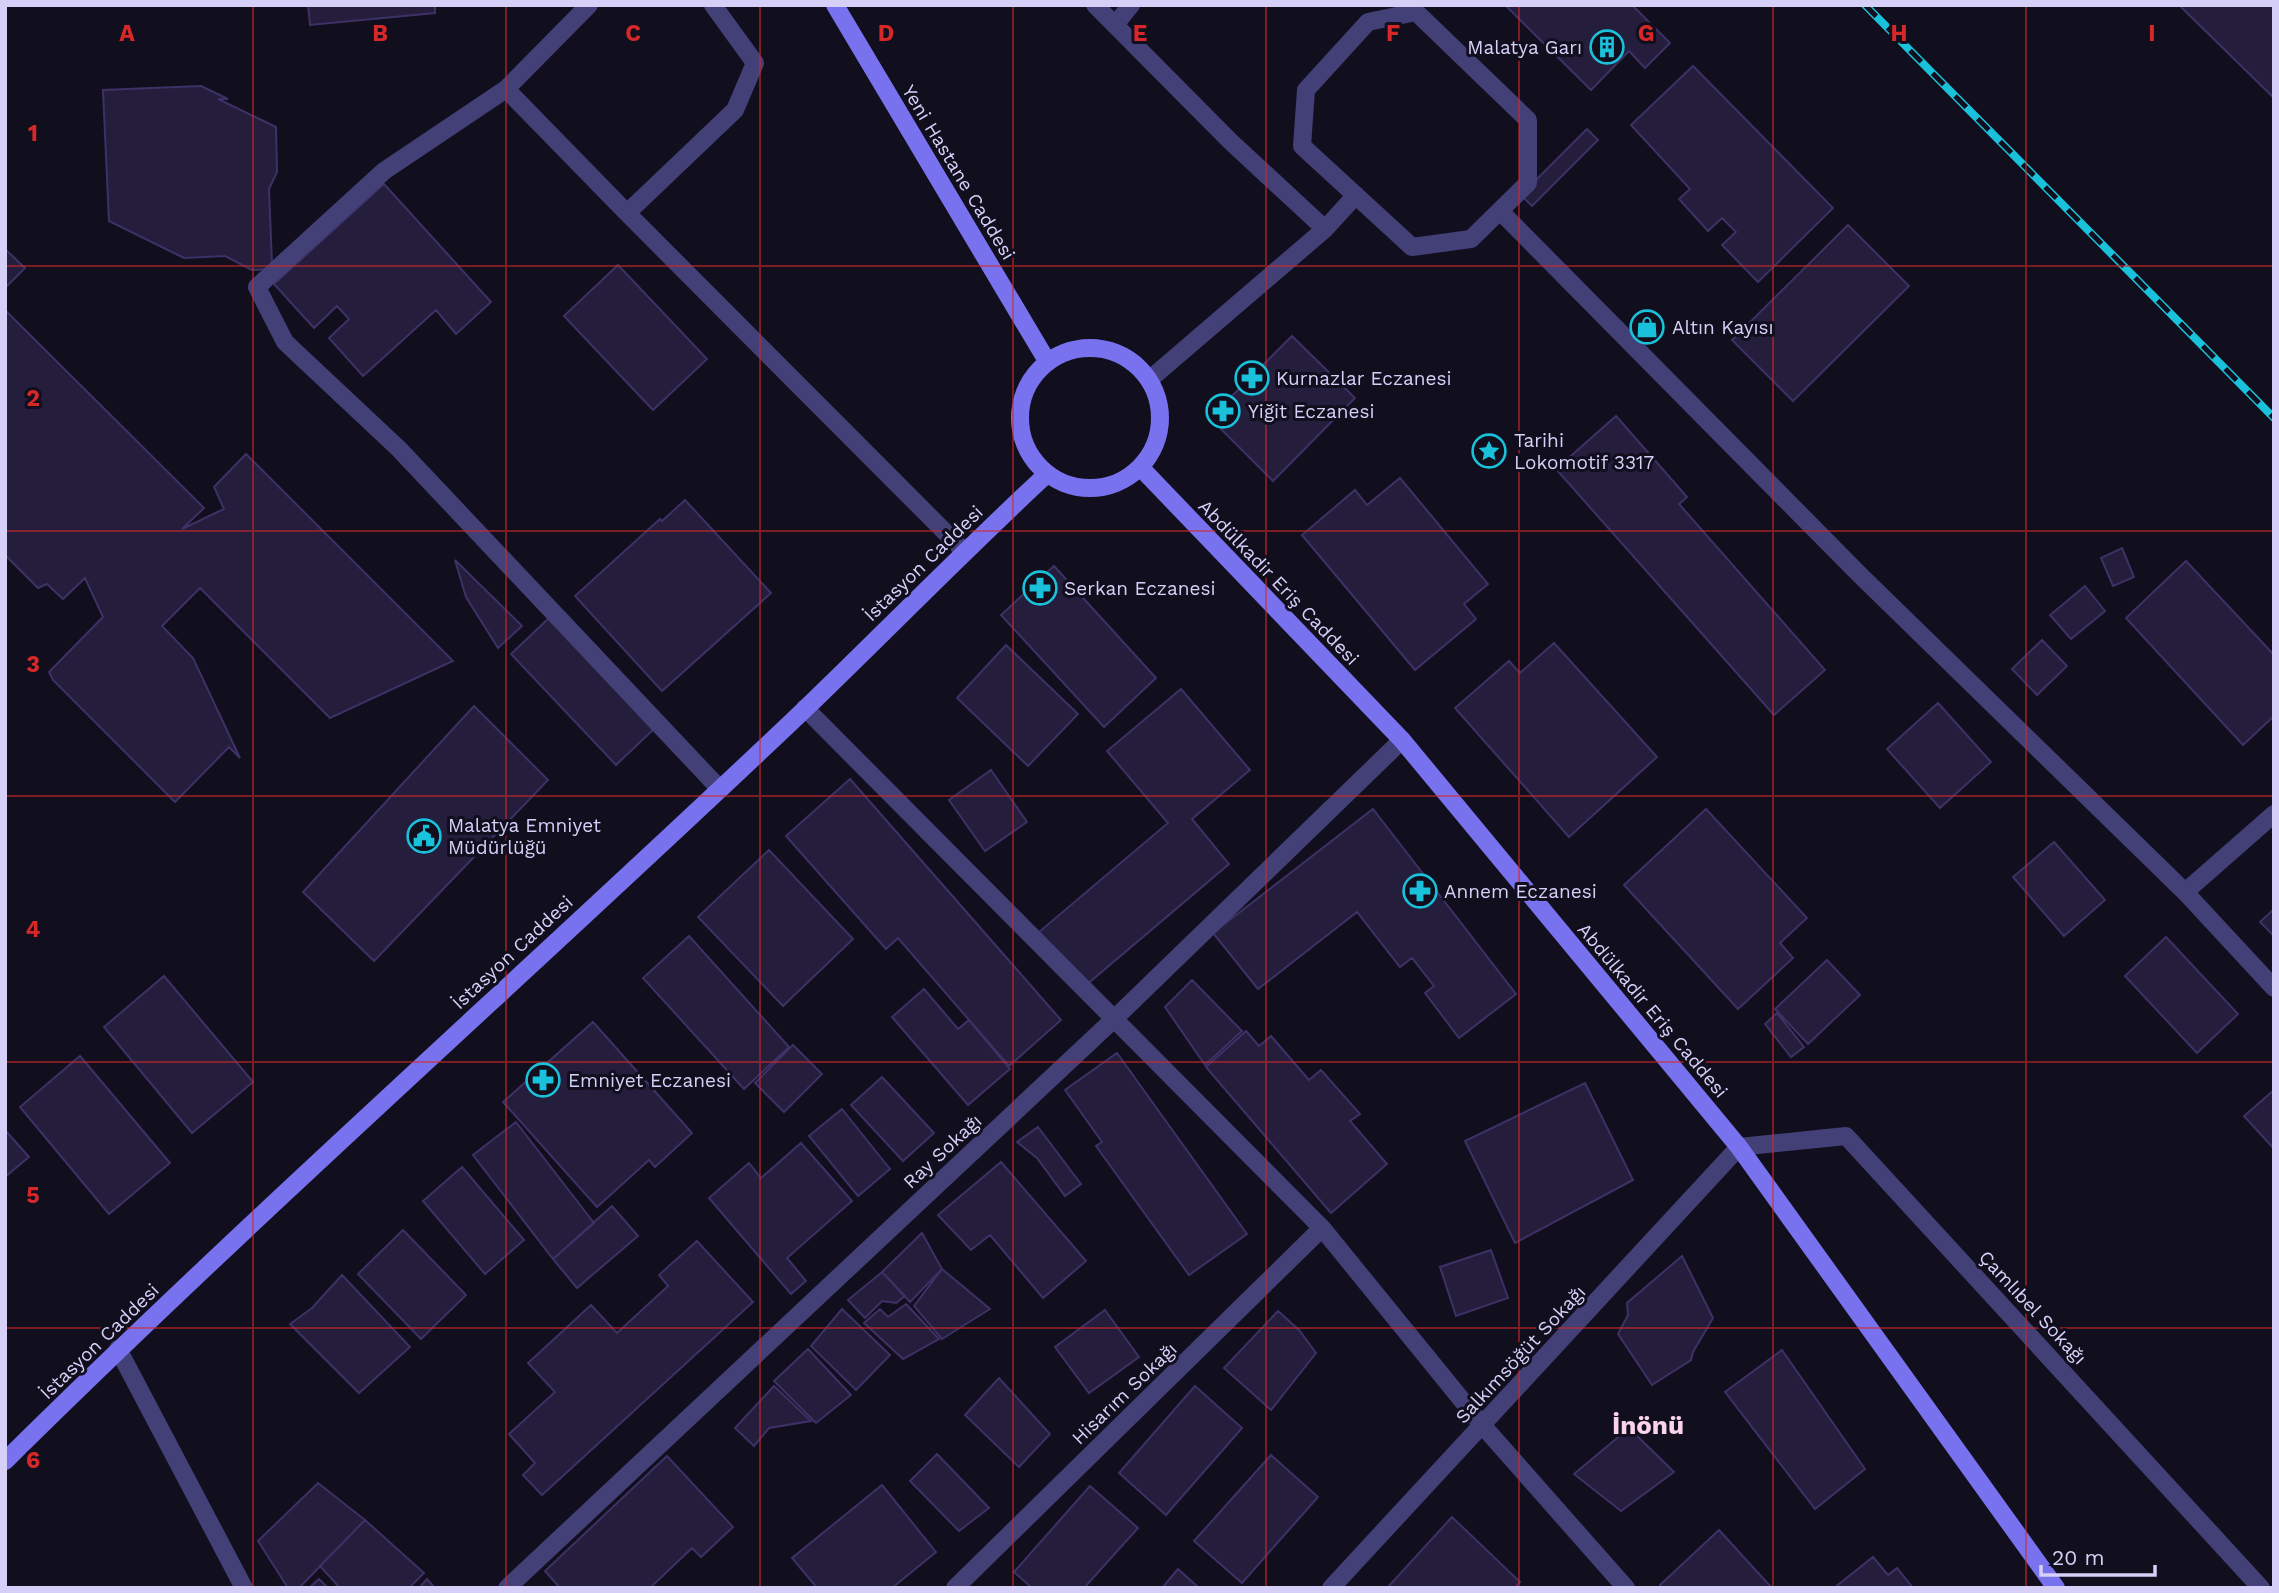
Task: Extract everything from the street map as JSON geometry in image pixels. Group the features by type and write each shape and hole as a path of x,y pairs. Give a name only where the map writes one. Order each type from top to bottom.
{"main road":[{"name":"Yeni Hastane Caddesi","path":"835,5 1047,361"},
{"path":"1091,347 1113,351 1133,363 1149,380 1158,402 1160,425 1154,448 1141,468 1122,482 1099,489 1075,488 1054,480 1036,464 1024,444 1019,422 1021,399 1031,378 1047,361 1068,351 1091,347"},
{"name":"Abdülkadir Eriş Caddesi","path":"1141,468 1402,740 1739,1147 2056,1588"},
{"name":"İstasyon Caddesi","path":"5,1461 118,1349 805,709 964,551 1047,474"}],"street":[{"path":"589,5 506,89 384,171 257,287 285,342 399,449 719,789"},
{"path":"627,213 735,110 755,63 713,5"},
{"path":"1095,5 1230,141 1325,229"},
{"path":"1115,24 1131,5"},
{"path":"1413,8 1528,120 1528,183 1471,239 1412,247 1303,146 1306,90 1368,22 1413,8"},
{"path":"506,89 964,551"},
{"path":"1149,380 1325,229 1356,195"},
{"path":"1500,211 1860,575 2185,892 2274,988"},
{"path":"805,709 1322,1228 1483,1426 1626,1588"},
{"name":"Ray Sokağı","path":"507,1588 1113,1020 1402,740"},
{"path":"2185,892 2274,814"},
{"name":"Çamlıbel Sokağı","path":"1739,1147 1846,1136 2261,1588"},
{"name":"Salkımsöğüt Sokağı","path":"1331,1588 1739,1147"},
{"name":"Hisarım Sokağı","path":"955,1588 1322,1228"},
{"path":"118,1349 244,1588"}],"building":[{"path":"308,5 435,5 435,13 310,25"},
{"name":"Malatya Garı","path":"1505,5 1632,5 1670,43 1645,68 1629,51 1591,90"},
{"path":"2180,5 2274,5 2274,98 2180,6"},
{"path":"1693,66 1833,208 1758,282 1722,245 1736,232 1722,218 1708,231 1679,199 1690,189 1631,125"},
{"path":"201,86 228,99 218,99 276,127 277,172 269,189 270,269 252,270 225,256 184,258 109,221 103,90"},
{"path":"1587,129 1598,140 1532,206 1521,195"},
{"path":"384,184 491,302 456,334 436,310 363,376 329,338 349,319 337,306 314,328 274,284"},
{"path":"1848,225 1909,286 1793,401 1732,340"},
{"path":"5,249 25,268 5,288"},
{"path":"618,265 707,359 653,410 564,316"},
{"path":"5,310 204,508 182,529 224,509 214,487 246,454 453,661 330,718 200,588 162,626 193,658 240,758 229,747 175,802 53,680 49,672 103,617 85,578 63,599 47,584 38,588 5,555"},
{"path":"1292,336 1355,398 1273,481 1210,418"},
{"path":"1616,416 1687,497 1679,504 1825,670 1774,715 1556,469"},
{"path":"1400,478 1488,584 1464,604 1476,619 1415,670 1302,535 1355,490 1367,505"},
{"path":"685,500 771,593 662,691 575,596 660,519 662,521"},
{"path":"2122,548 2134,577 2113,586 2101,558"},
{"path":"455,560 522,626 498,648 466,597"},
{"path":"2186,561 2274,655 2274,716 2243,745 2126,618"},
{"path":"1054,566 1156,678 1104,727 1001,615"},
{"path":"2085,586 2105,611 2071,639 2050,615"},
{"path":"549,618 654,729 616,765 511,654"},
{"path":"2042,640 2067,666 2037,695 2012,669"},
{"path":"1554,643 1657,757 1569,837 1455,708 1509,661 1520,673"},
{"path":"1006,645 1078,714 1028,766 957,698"},
{"path":"1181,689 1250,770 1192,819 1229,864 1085,986 1039,932 1168,823 1107,751"},
{"path":"1938,703 1991,762 1940,808 1887,749"},
{"name":"Malatya Emniyet Müdürlüğü","path":"474,706 548,780 374,961 303,892"},
{"path":"991,770 1027,822 985,851 949,800"},
{"path":"850,779 1061,1020 1009,1066 898,938 886,949 786,836"},
{"path":"1373,809 1516,994 1459,1038 1425,993 1434,986 1412,958 1400,967 1357,912 1258,989 1213,933"},
{"path":"1706,809 1807,918 1780,943 1793,958 1738,1009 1624,885"},
{"path":"2054,842 2105,900 2064,936 2013,877"},
{"path":"769,850 853,939 783,1006 698,917"},
{"path":"2274,909 2274,936 2260,922"},
{"path":"689,936 789,1047 744,1089 643,978"},
{"path":"2166,937 2238,1014 2197,1053 2125,976"},
{"path":"1827,960 1860,995 1808,1044 1775,1009"},
{"path":"164,976 253,1082 192,1133 104,1027"},
{"path":"1192,980 1242,1031 1205,1065 1165,1007"},
{"path":"924,989 958,1029 969,1020 1010,1069 968,1105 892,1017"},
{"path":"1777,1013 1804,1047 1791,1057 1765,1024"},
{"path":"593,1022 692,1133 655,1167 649,1160 597,1207 503,1102"},
{"path":"1246,1031 1259,1046 1271,1036 1309,1080 1321,1070 1360,1114 1350,1121 1387,1164 1331,1213 1206,1067"},
{"path":"793,1045 822,1074 784,1112 755,1083"},
{"path":"1117,1053 1247,1234 1189,1275 1096,1146 1102,1142 1065,1090"},
{"path":"80,1056 170,1163 109,1214 20,1107"},
{"path":"882,1077 934,1133 903,1161 851,1105"},
{"path":"1585,1083 1633,1180 1515,1243 1465,1141"},
{"path":"2274,1090 2274,1149 2244,1116"},
{"path":"842,1109 890,1169 858,1196 809,1136"},
{"path":"516,1122 594,1223 553,1259 473,1155"},
{"path":"1038,1127 1081,1184 1065,1196 1037,1158 1017,1142"},
{"path":"5,1130 29,1157 5,1177"},
{"path":"801,1143 852,1201 787,1258 806,1281 791,1294 709,1198 749,1163 761,1178"},
{"path":"1001,1162 1086,1261 1043,1298 990,1235 971,1250 938,1215"},
{"path":"462,1167 524,1240 485,1274 423,1201"},
{"path":"612,1206 638,1236 577,1288 553,1259"},
{"path":"403,1230 466,1295 421,1339 358,1274"},
{"path":"922,1233 942,1269 910,1302 882,1272"},
{"path":"697,1241 753,1302 542,1495 523,1475 535,1463 509,1434 555,1392 528,1363 591,1305 617,1333 668,1286 659,1275"},
{"path":"1491,1250 1508,1298 1456,1316 1440,1267"},
{"path":"1682,1256 1713,1318 1691,1360 1652,1385 1618,1334 1628,1315 1627,1303"},
{"path":"942,1269 990,1309 942,1339 914,1306"},
{"path":"882,1272 905,1296 896,1303 882,1301 865,1318 848,1300"},
{"path":"342,1275 410,1347 359,1393 290,1324 312,1308"},
{"path":"906,1304 939,1339 903,1359 864,1323 880,1309 888,1317"},
{"path":"842,1309 890,1355 856,1390 811,1346"},
{"path":"1105,1310 1139,1357 1089,1393 1055,1347"},
{"path":"1278,1311 1299,1330 1316,1353 1271,1410 1224,1368"},
{"path":"808,1349 851,1395 816,1423 774,1381"},
{"path":"1782,1350 1865,1469 1815,1509 1725,1392"},
{"path":"999,1378 1050,1434 1019,1467 965,1415"},
{"path":"774,1386 811,1421 769,1428 754,1446 735,1428"},
{"path":"1195,1386 1242,1428 1166,1515 1119,1473"},
{"path":"1629,1428 1674,1472 1621,1511 1574,1474"},
{"path":"937,1454 989,1508 959,1531 910,1481"},
{"path":"1271,1455 1318,1497 1242,1583 1194,1541"},
{"path":"667,1456 733,1527 701,1557 692,1548 650,1588 560,1588 545,1571"},
{"path":"318,1483 365,1520 299,1588 288,1588 258,1541"},
{"path":"882,1485 936,1552 892,1588 817,1588 792,1558"},
{"path":"1090,1486 1138,1528 1084,1588 1032,1588 1014,1572"},
{"path":"1452,1517 1520,1582 1515,1588 1387,1588"},
{"path":"365,1520 424,1573 409,1588 340,1588 320,1566"},
{"path":"1719,1530 1772,1588 1663,1588 1660,1585"},
{"path":"1873,1557 1888,1575 1897,1568 1913,1588 1834,1588"},
{"path":"1178,1569 1199,1588 1162,1588"},
{"path":"319,1579 328,1588 309,1588"},
{"path":"427,1579 435,1588 419,1588"}],"railway":[{"path":"1865,5 2274,418"}],"place":[{"name":"Malatya Garı","path":"1607,47"},
{"name":"Altın Kayısı","path":"1647,327"},
{"name":"Kurnazlar Eczanesi","path":"1252,378"},
{"name":"Yiğit Eczanesi","path":"1223,411"},
{"name":"Tarihi Lokomotif 3317","path":"1489,451"},
{"name":"Serkan Eczanesi","path":"1040,588"},
{"name":"Malatya Emniyet Müdürlüğü","path":"424,836"},
{"name":"Annem Eczanesi","path":"1420,891"},
{"name":"Emniyet Eczanesi","path":"543,1080"}],"district":[{"name":"İnönü","path":"1648,1425"}]}
